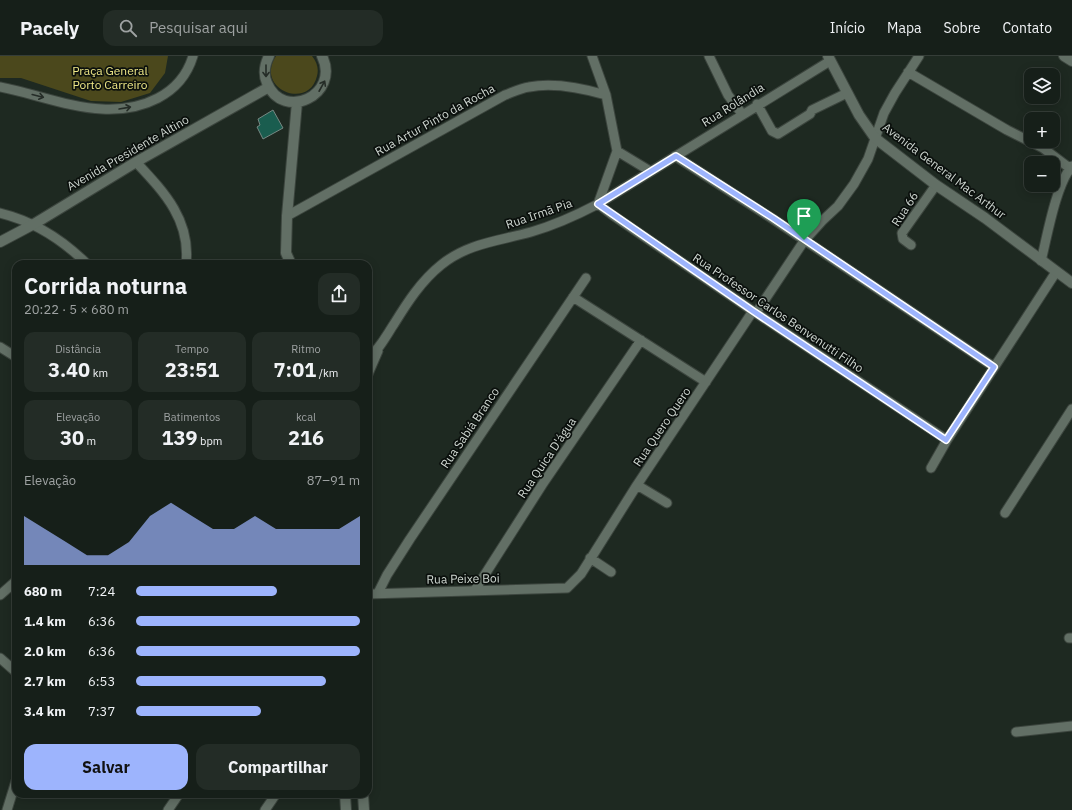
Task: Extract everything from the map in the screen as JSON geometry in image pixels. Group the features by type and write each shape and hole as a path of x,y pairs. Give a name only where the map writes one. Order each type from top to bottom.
{"main road":[{"path":"269,56 265,70 269,87 281,98 297,102 303,101 314,95 322,86 326,73 322,56"},
{"name":"Avenida General Mac Arthur","path":"829,58 862,120 875,138 936,185 985,218 1072,283"},
{"name":"Avenida Presidente Altino","path":"0,242 34,224 136,162 269,87"},
{"path":"289,260 286,253 287,216 297,102"},
{"path":"345,798 346,810"},
{"path":"363,798 364,810"}],"street":[{"path":"0,87 86,107 101,109 125,108 155,100 176,87 188,68 193,56"},
{"path":"592,56 606,95 617,151 598,204"},
{"path":"708,56 728,95 742,114"},
{"name":"Rua Quero Quero","path":"558,589 566,588 581,574 637,485 804,240 847,196 868,159 884,113 919,56"},
{"name":"Rua Rolândia","path":"598,204 829,58"},
{"path":"908,72 1007,130 1043,148 1071,168 1056,204 1041,261"},
{"name":"Rua Artur Pinto da Rocha","path":"287,216 506,95 527,87 581,87 606,95"},
{"path":"758,104 772,131 778,134 810,114 812,110 847,93"},
{"path":"617,151 650,171"},
{"path":"676,156 994,367"},
{"path":"136,162 161,190 178,214 185,236 187,248 186,260"},
{"name":"Rua 66","path":"910,245 903,239 902,233 936,185"},
{"name":"Rua Professor Carlos Benvenutti Filho","path":"598,204 754,312 946,440"},
{"name":"Rua Irmã Pia","path":"372,365 380,346 423,282 440,265 455,255 474,246 532,232 566,220 598,204"},
{"path":"0,213 34,224 63,244 82,260"},
{"path":"285,260 286,253"},
{"path":"932,468 946,440 1056,272"},
{"name":"Rua Sabiá Branco","path":"378,593 387,575 410,539 586,278"},
{"path":"573,298 706,382"},
{"name":"Rua Quica D'água","path":"475,590 542,485 641,340"},
{"name":"Rua Irmã Pia","path":"372,354 380,346"},
{"path":"0,347 12,354"},
{"path":"1005,513 1072,409"},
{"name":"Rua Quero Quero","path":"637,485 667,504"},
{"path":"590,558 611,572"},
{"path":"0,595 12,585"},
{"name":"Rua Peixe Boi","path":"372,594 558,589"},
{"path":"0,658 12,668"},
{"path":"1016,732 1072,726"},
{"path":"7,810 12,794"},
{"path":"168,810 176,798"},
{"path":"265,810 273,798"}],"green space":[{"name":"Praça General Porto Carreiro","path":"0,56 168,56 165,73 150,93 121,102 91,101 21,78 0,78"},
{"path":"276,56 312,56 318,71 312,87 304,92 295,94 285,92 277,86 272,78 271,68"}],"building":[{"path":"273,110 283,128 263,139 257,127 260,125 258,119"}],"route":[{"path":"676,156 773,218 804,240 994,367 946,440 753,311 598,204 676,156"}]}
